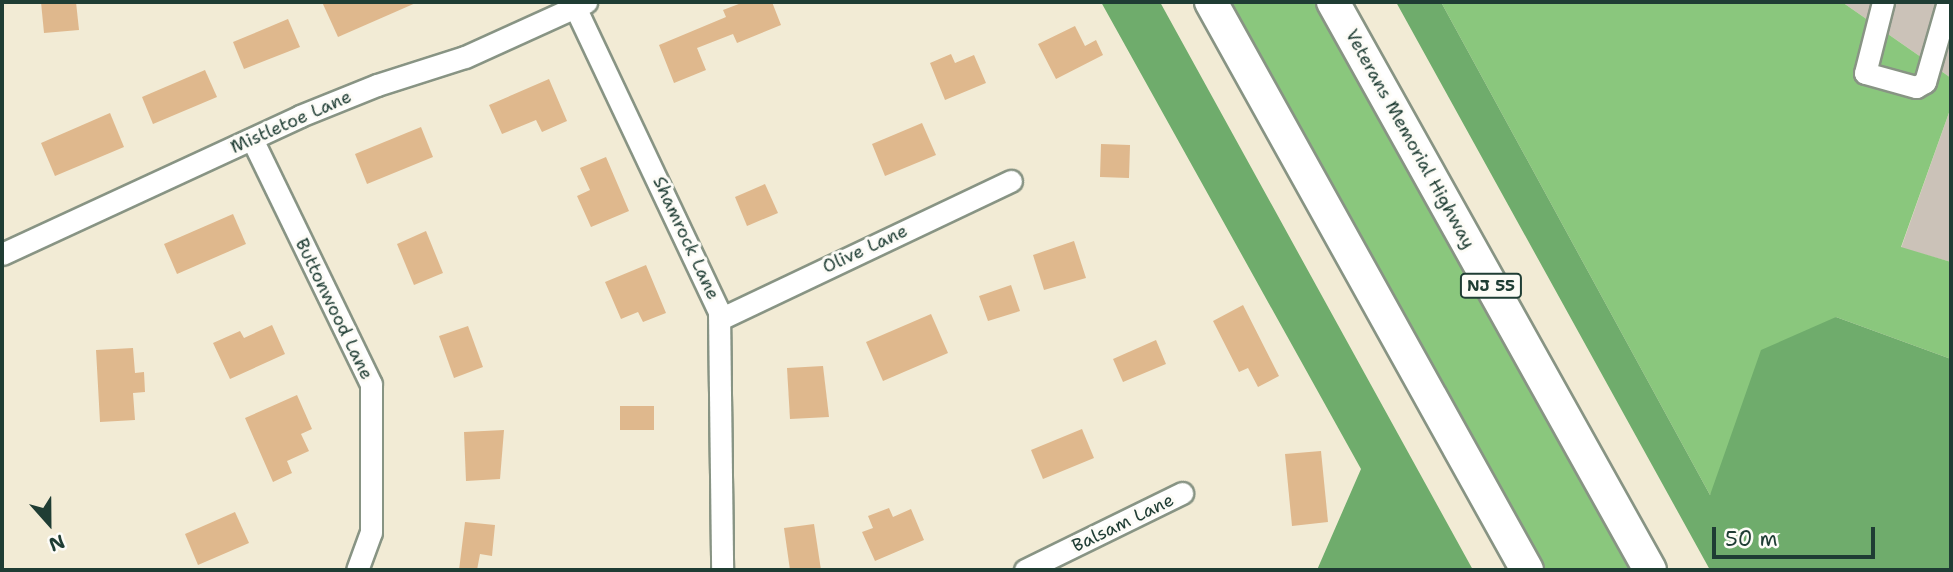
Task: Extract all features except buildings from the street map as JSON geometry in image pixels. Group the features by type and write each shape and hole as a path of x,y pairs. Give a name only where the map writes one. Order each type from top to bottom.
{"highway":[{"path":"1211,2 1527,570"},
{"name":"Veterans Memorial Highway","path":"1333,2 1650,570"}],"street":[{"path":"1883,2 1865,73 1916,87 1925,82 1948,2"},
{"name":"Mistletoe Lane","path":"2,254 252,139 377,85 465,57 580,4"},
{"name":"Shamrock Lane","path":"580,4 713,291 720,318 722,570"},
{"name":"Buttonwood Lane","path":"252,139 372,384 371,532 357,570"},
{"name":"Olive Lane","path":"720,318 1011,181"},
{"name":"Balsam Lane","path":"1025,570 1182,493"}],"shaded area":[{"path":"1842,2 1951,2 1951,78"},
{"path":"1951,107 1951,262 1901,248"}],"green space":[{"path":"1101,2 1160,2 1473,570 1317,570 1361,469"},
{"path":"1227,2 1317,2 1634,570 1543,570"},
{"path":"1396,2 1441,2 1710,495 1761,350 1836,317 1951,359 1951,570 1710,570"},
{"path":"1441,2 1842,2 1951,78 1951,107 1901,247 1951,262 1951,359 1836,317 1710,495"}]}
